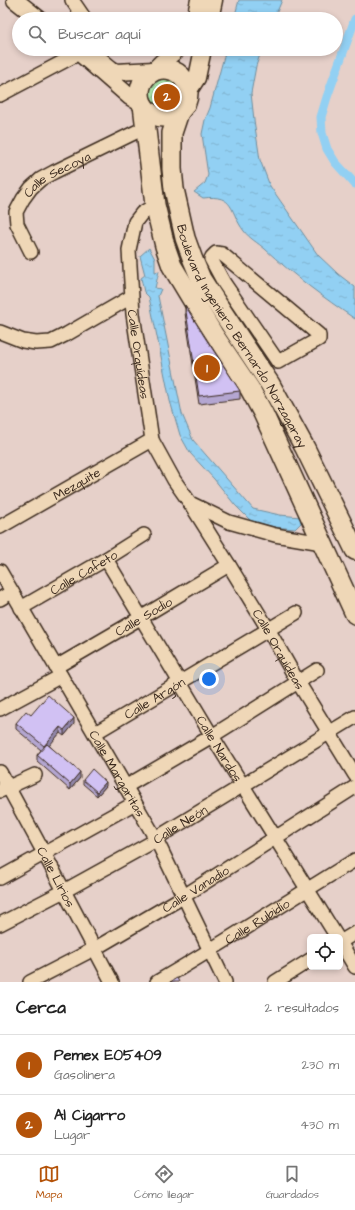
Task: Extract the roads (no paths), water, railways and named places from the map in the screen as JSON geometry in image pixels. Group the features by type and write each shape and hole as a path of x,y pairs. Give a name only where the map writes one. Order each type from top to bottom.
{"highway":[{"path":"162,68 177,72 183,77 187,84 188,92 187,99 180,112 174,115 160,117 148,111 143,105 140,97 142,81 154,70 162,68"},
{"name":"Boulevard Ingeniero Bernardo Norzagaray","path":"143,105 155,205 165,246 172,266 213,334 250,389 263,413 355,614"},
{"name":"Boulevard Ingeniero Bernardo Norzagaray","path":"180,112 172,134 172,169 174,189 193,260 201,279 270,384 290,419 355,550"},
{"path":"228,356 245,346"}],"main road":[{"path":"15,0 30,12"},
{"path":"28,0 43,12"},
{"path":"197,12 200,0"},
{"path":"211,12 214,0"},
{"path":"100,60 116,72 154,70 169,56"},
{"path":"188,92 196,78 201,56"},
{"path":"100,60 130,97 143,105"}],"street":[{"path":"72,0 81,12"},
{"path":"0,95 73,56"},
{"name":"Calle Secoya","path":"31,252 17,224 16,212 31,188 41,179 54,172 146,128"},
{"name":"Calle Orquídeas","path":"155,205 142,213 135,222 129,250 131,297 152,440 174,480 229,565 355,775"},
{"path":"216,253 222,254 319,335 319,338 278,362 224,283 213,264 212,257 216,253"},
{"path":"0,332 23,341 36,343 51,342 131,297"},
{"name":"Mezquite","path":"0,527 152,440"},
{"name":"Calle Orquídeas","path":"190,503 228,522 275,535 322,543"},
{"name":"Calle Cafeto","path":"21,608 144,534"},
{"name":"Calle Nardos","path":"106,558 274,838 335,934"},
{"name":"Calle Sodio","path":"0,709 142,617 229,565"},
{"name":"Calle Margaritas","path":"0,571 59,671 134,804 156,839 225,982"},
{"path":"0,599 12,592"},
{"name":"Calle Argón","path":"94,733 296,613"},
{"path":"125,787 212,736 317,670"},
{"name":"Calle Neón","path":"0,924 64,891 156,839 355,717"},
{"name":"Calle Lirios","path":"0,772 4,789 44,853 112,982"},
{"path":"4,789 35,775"},
{"name":"Calle Vanadio","path":"30,982 94,949 184,896 355,786"},
{"path":"0,878 134,804"},
{"name":"Calle Rubidio","path":"157,982 210,952 306,889 355,860"},
{"path":"343,940 355,933"},
{"path":"343,947 355,966"},
{"path":"274,982 307,962"}],"water":[{"path":"239,0 282,0 277,12 236,12"},
{"path":"224,56 260,56 251,93 260,160 270,186 318,255 338,274 355,287 355,319 309,286 248,236 239,224 227,202 214,197 203,198 194,192 205,183 208,175 202,134 205,120 210,108"},
{"path":"149,248 155,259 155,272 159,271 155,288 161,289 158,296 182,414 193,440 253,509 280,515 300,517 301,523 295,529 274,527 251,521 235,505 190,453 180,435 170,401 149,297 144,292 141,278 145,275 140,256"}],"waterway":[{"path":"343,52 355,19"},
{"path":"342,56 321,117 322,133 327,149 335,162 355,184"}],"place":[{"name":"Al Cigarro","path":"167,97"},
{"name":"Pemex E05409","path":"207,368"}]}
